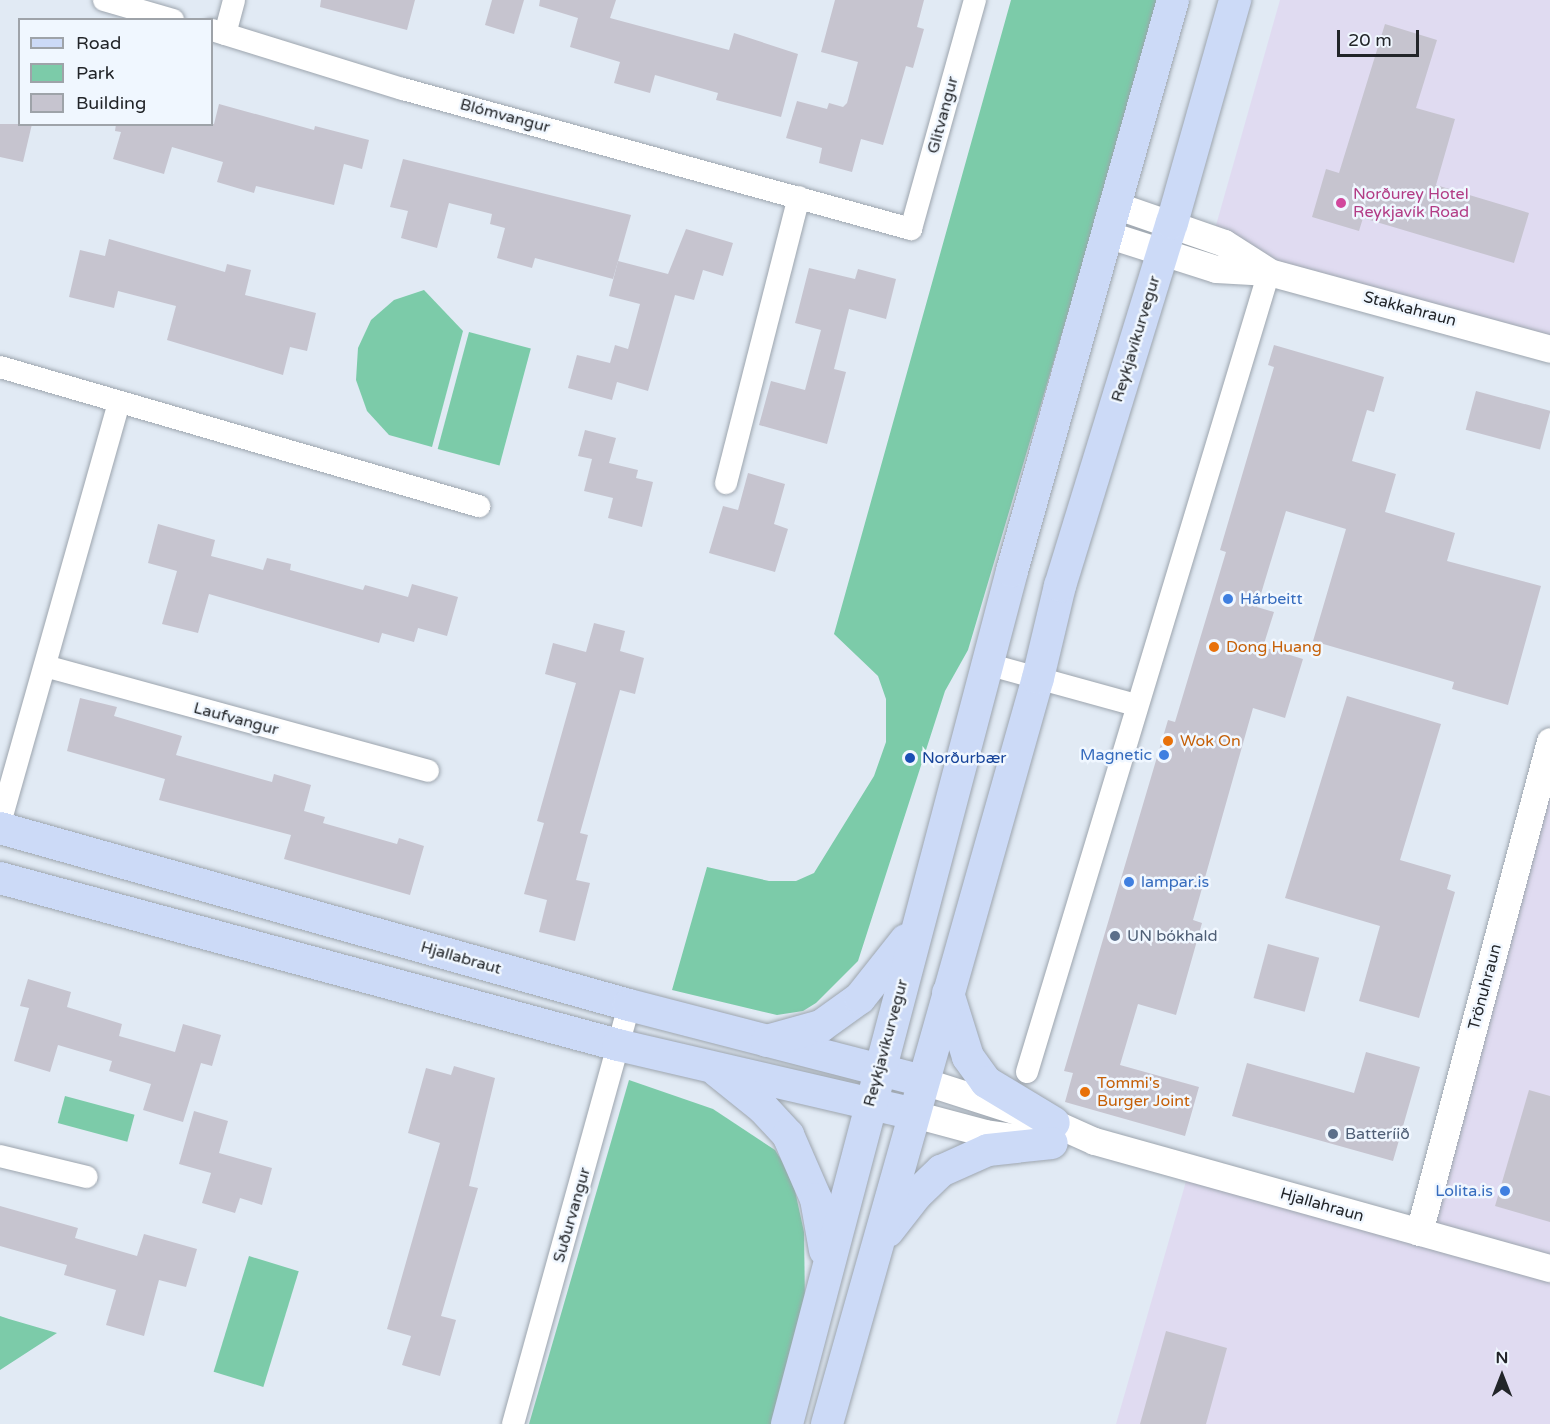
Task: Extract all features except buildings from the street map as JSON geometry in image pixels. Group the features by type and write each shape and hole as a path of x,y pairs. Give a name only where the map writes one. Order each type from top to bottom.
{"main road":[{"name":"Reykjavíkurvegur","path":"787,1424 827,1261 987,664 1173,0"},
{"name":"Reykjavíkurvegur","path":"827,1424 1038,678 1060,586 1172,223 1235,0"},
{"name":"Hjallabraut","path":"0,828 629,1005 923,1081"},
{"path":"0,878 328,970 618,1045 914,1114"},
{"path":"764,1041 821,1026 860,998 880,976 918,922"},
{"path":"948,993 968,1057 986,1082 1053,1133"},
{"path":"712,1067 763,1108 788,1135 816,1199 827,1261"},
{"path":"879,1244 916,1195 941,1171 988,1150 1053,1133"}],"street":[{"path":"104,0 166,18"},
{"path":"218,32 234,0"},
{"name":"Glitvangur","path":"911,229 975,0"},
{"name":"Blómvangur","path":"218,32 404,89 911,229"},
{"path":"726,483 799,197"},
{"name":"Stakkahraun","path":"1111,220 1172,223 1224,243 1269,272"},
{"name":"Stakkahraun","path":"1111,220 1162,254 1216,269 1269,272 1550,350"},
{"path":"1027,1072 1136,705 1269,272"},
{"path":"0,367 479,506"},
{"path":"0,823 119,403"},
{"path":"987,664 1136,705"},
{"name":"Laufvangur","path":"45,666 428,771"},
{"name":"Trönuhraun","path":"1419,1232 1550,741"},
{"name":"Suðurvangur","path":"513,1424 629,1005"},
{"name":"Hjallahraun","path":"923,1081 1053,1133 1094,1141 1550,1268"},
{"name":"Hjallahraun","path":"914,1114 985,1133 1053,1133"},
{"path":"0,1156 87,1178"}],"shaded area":[{"path":"1280,0 1550,0 1550,356 1207,257"},
{"path":"1550,753 1550,1424 1116,1424 1189,1171 1420,1236"}],"green space":[{"path":"1011,0 1161,0 968,650 945,691 858,961 816,1003 803,1011 777,1015 672,990 707,867 769,881 796,881 814,873 874,776 886,742 886,699 878,676 834,634"},
{"path":"424,290 463,331 432,447 389,435 367,411 356,380 358,348 371,320 394,300"},
{"path":"469,332 531,349 500,465 438,449"},
{"path":"629,1080 713,1109 775,1150 792,1177 804,1232 805,1305 776,1424 529,1424"},
{"path":"65,1096 135,1115 127,1142 58,1123"},
{"path":"249,1256 299,1271 263,1387 214,1372"},
{"path":"0,1316 9,1319 57,1333 0,1370"}],"place":[{"name":"Norðurey Hotel Reykjavík Road","path":"1341,203"},
{"name":"Hárbeitt","path":"1228,599"},
{"name":"Dong Huang","path":"1214,647"},
{"name":"Wok On","path":"1168,741"},
{"name":"Magnetic","path":"1164,755"},
{"name":"Norðurbær","path":"910,758"},
{"name":"lampar.is","path":"1129,882"},
{"name":"UN bókhald","path":"1115,936"},
{"name":"Tommi's Burger Joint","path":"1085,1092"},
{"name":"Batteríið","path":"1333,1134"},
{"name":"Lolita.is","path":"1505,1191"}]}
